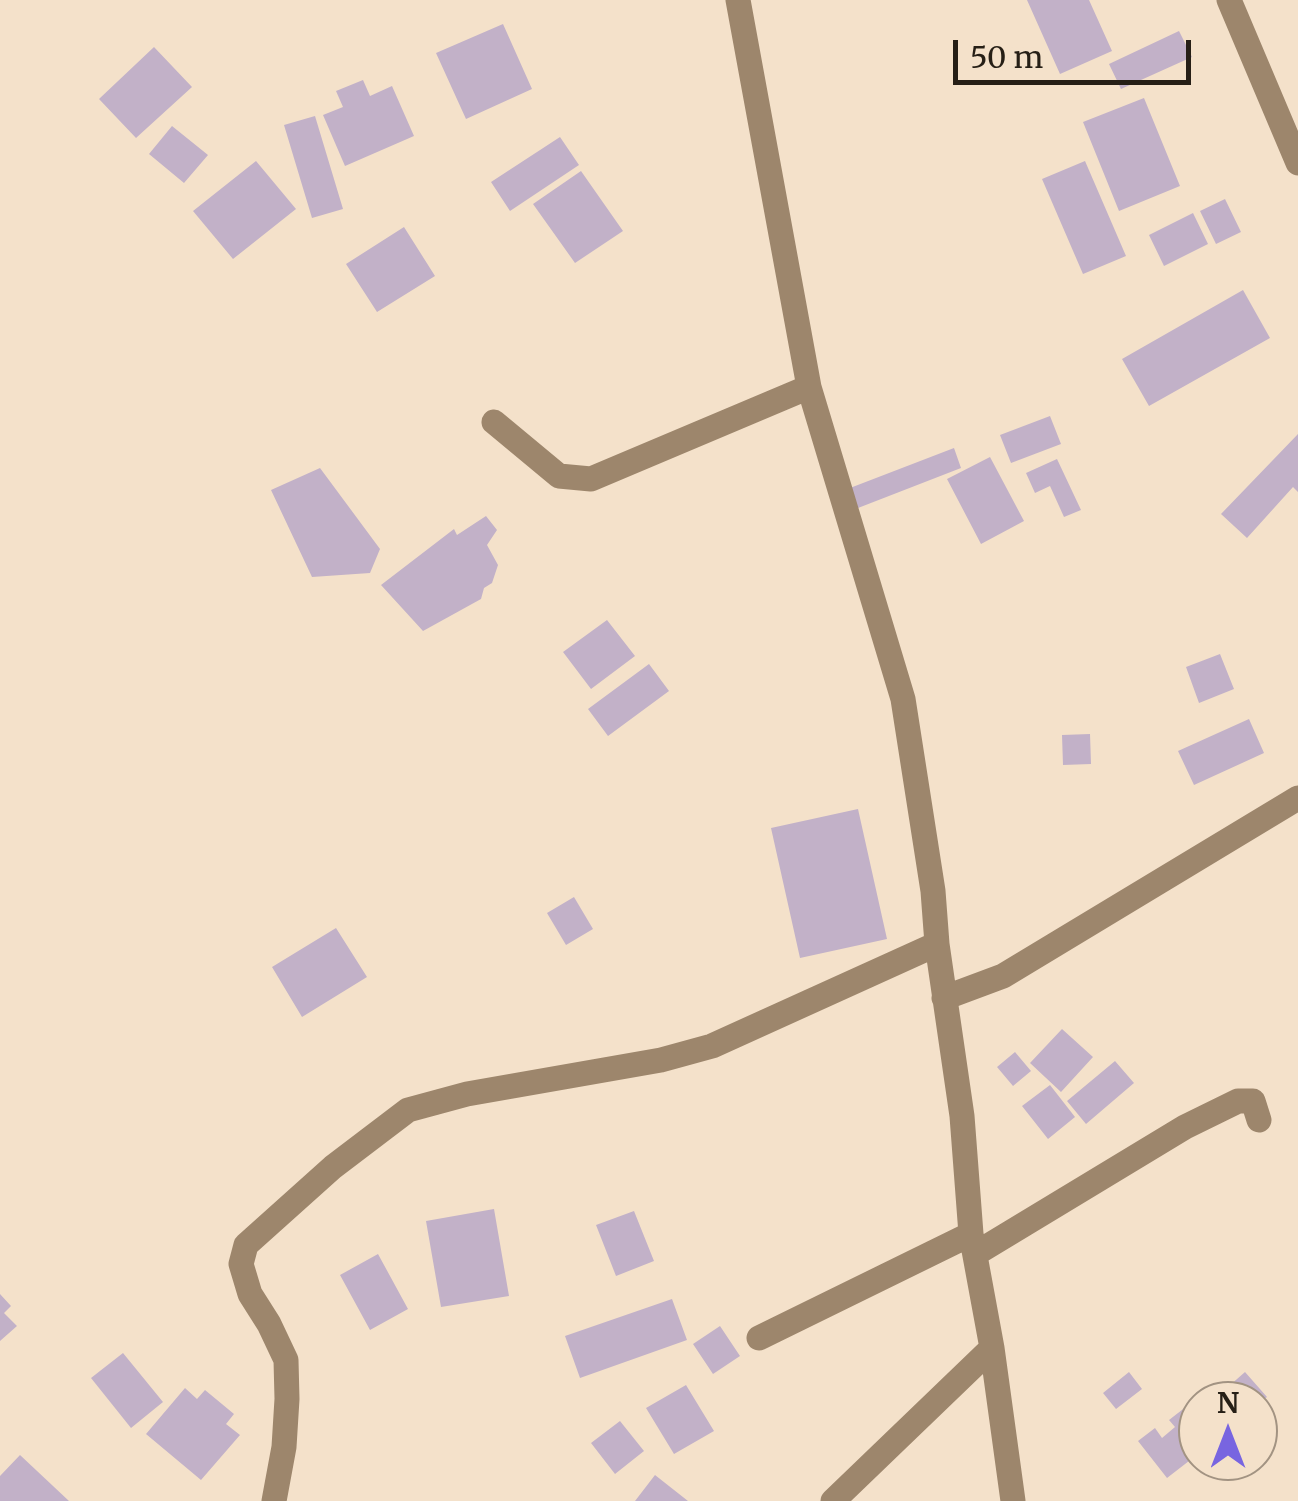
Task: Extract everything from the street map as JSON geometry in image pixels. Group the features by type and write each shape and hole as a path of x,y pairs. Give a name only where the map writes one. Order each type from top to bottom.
{"street":[{"path":"738,0 809,387 903,700 933,890 936,944 962,1116 973,1244 1013,1501"},
{"path":"1229,0 1298,163"},
{"path":"494,422 559,476 591,480 809,387"},
{"path":"944,998 1003,976 1298,798"},
{"path":"274,1501 284,1446 286,1360 250,1294 240,1264 246,1245 332,1167 408,1110 466,1094 660,1060 712,1046 936,944"},
{"path":"759,1338 973,1244 1238,1100 1253,1100 1259,1120"},
{"path":"833,1501 992,1348"}],"building":[{"path":"1027,0 1089,0 1112,51 1060,74"},
{"path":"503,24 532,89 466,119 436,53"},
{"path":"1179,31 1192,57 1121,89 1109,64"},
{"path":"154,47 192,87 136,138 99,99"},
{"path":"363,80 370,96 392,86 414,136 345,166 323,115 343,107 336,91"},
{"path":"1144,98 1180,186 1119,211 1083,122"},
{"path":"315,116 343,209 312,218 284,125"},
{"path":"172,126 208,155 184,183 149,154"},
{"path":"560,137 579,165 510,211 491,182"},
{"path":"256,161 296,209 233,259 193,211"},
{"path":"1085,161 1126,256 1083,274 1042,179"},
{"path":"581,171 623,231 575,263 533,204"},
{"path":"1225,199 1241,232 1216,244 1200,211"},
{"path":"1193,213 1208,244 1164,266 1149,235"},
{"path":"404,227 435,276 377,312 346,264"},
{"path":"1243,290 1270,338 1149,406 1122,359"},
{"path":"1050,416 1061,444 1011,463 1000,435"},
{"path":"1298,434 1298,492 1293,487 1247,538 1221,514"},
{"path":"954,448 961,468 858,508 850,488"},
{"path":"990,457 1024,521 981,544 947,479"},
{"path":"1057,459 1081,510 1064,517 1050,486 1035,493 1026,473"},
{"path":"320,468 380,549 370,573 312,577 271,490"},
{"path":"486,516 497,530 487,545 498,565 492,583 484,588 481,599 423,631 381,585 454,529 457,535"},
{"path":"607,620 635,656 591,689 563,652"},
{"path":"1220,654 1234,689 1199,703 1186,667"},
{"path":"649,664 669,691 608,736 588,709"},
{"path":"1249,719 1264,753 1194,785 1178,751"},
{"path":"1090,734 1091,764 1063,765 1062,735"},
{"path":"858,809 887,939 800,958 771,828"},
{"path":"574,897 593,929 566,945 547,913"},
{"path":"336,928 367,977 302,1017 272,967"},
{"path":"1062,1029 1093,1057 1061,1092 1030,1063"},
{"path":"1015,1052 1031,1071 1013,1086 997,1067"},
{"path":"1115,1061 1134,1083 1086,1124 1067,1101"},
{"path":"1050,1085 1075,1117 1048,1139 1022,1106"},
{"path":"494,1209 509,1296 441,1307 426,1221"},
{"path":"634,1211 654,1261 616,1276 596,1225"},
{"path":"378,1254 408,1309 370,1330 340,1275"},
{"path":"0,1294 11,1306 4,1313 17,1326 0,1341"},
{"path":"672,1299 687,1340 580,1378 565,1336"},
{"path":"720,1326 740,1356 713,1374 693,1344"},
{"path":"123,1353 163,1402 131,1428 91,1378"},
{"path":"1129,1372 1142,1389 1116,1409 1103,1393"},
{"path":"1245,1372 1253,1381 1235,1381"},
{"path":"686,1385 714,1431 674,1454 646,1408"},
{"path":"185,1388 197,1399 205,1390 234,1414 226,1424 240,1435 201,1480 146,1434"},
{"path":"1178,1413 1178,1469 1167,1478 1138,1441 1155,1428 1162,1438 1175,1427 1169,1420"},
{"path":"620,1421 644,1451 615,1474 591,1443"},
{"path":"20,1455 69,1501 0,1501 0,1476"},
{"path":"655,1475 688,1501 635,1501"}]}
